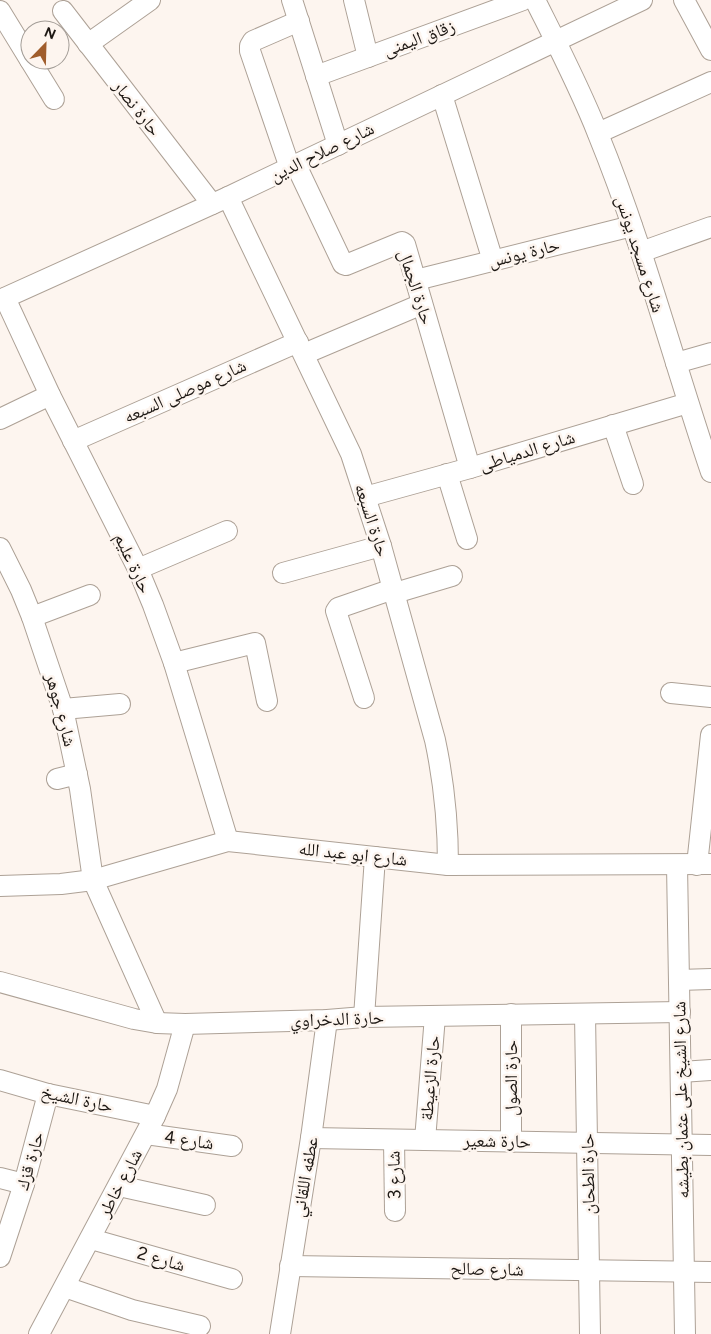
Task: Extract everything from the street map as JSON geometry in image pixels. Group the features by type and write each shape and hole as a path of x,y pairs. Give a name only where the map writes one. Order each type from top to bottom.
{"street":[{"path":"292,0 338,145"},
{"path":"354,0 368,57"},
{"name":"زقاق اليمنى","path":"316,76 523,0"},
{"name":"شارع مسجد يونس","path":"535,0 598,133 632,226 711,472"},
{"name":"شارع صلاح الدين","path":"3,299 220,201 642,0"},
{"path":"684,0 711,50"},
{"path":"88,44 145,1"},
{"path":"0,11 20,44"},
{"name":"حارة نصار","path":"63,11 88,44 220,201"},
{"path":"293,166 250,51 250,46 253,41 299,22"},
{"path":"36,70 54,99"},
{"path":"598,133 711,82"},
{"path":"442,95 493,261"},
{"name":"حارة الجمال","path":"293,166 343,264 346,265 404,243 470,468"},
{"name":"حارة السبعه","path":"220,201 301,348 351,454 381,546 435,740 441,771 448,833 448,865"},
{"name":"حارة يونس","path":"416,280 632,226"},
{"path":"640,252 711,227"},
{"name":"حارة عليم","path":"3,299 138,569 153,604 174,663 228,841"},
{"name":"شارع موصلى السبعه","path":"73,441 301,348 422,304"},
{"path":"676,363 711,353"},
{"path":"0,418 50,395"},
{"name":"شارع الدمياطى","path":"365,497 688,403"},
{"path":"613,425 633,484"},
{"path":"447,474 467,539"},
{"path":"138,569 227,531"},
{"path":"283,573 381,546"},
{"name":"شارع جوهر","path":"0,548 32,616 63,709 77,774 93,880 157,1023"},
{"path":"364,698 336,610 394,591 452,576"},
{"path":"32,616 90,594"},
{"path":"174,663 255,643 267,701"},
{"path":"671,693 711,697"},
{"path":"63,709 120,704"},
{"path":"704,864 711,735"},
{"path":"57,779 77,774"},
{"name":"شارع ابو عبد الله","path":"0,886 61,884 93,880 228,841 448,865 704,864"},
{"path":"364,1017 375,857"},
{"name":"شارع الشيخ على عثمان بطيشه","path":"677,865 685,1334"},
{"path":"679,980 711,979"},
{"name":"حارة الدخراوي","path":"0,982 157,1023 327,1020 364,1017 680,1012"},
{"name":"حارة الصول","path":"511,1014 511,1142"},
{"name":"حارة الطحان","path":"585,1014 590,1334"},
{"name":"حارة الزعيطة","path":"424,1140 435,1016"},
{"name":"عطفه اللقاني","path":"280,1334 311,1138 327,1020"},
{"name":"شارع خاطر","path":"38,1334 151,1125 167,1089 185,1024"},
{"path":"681,1072 711,1070"},
{"name":"حارة الشيخ","path":"0,1080 151,1125"},
{"name":"حارة قزك","path":"0,1256 24,1184 48,1094"},
{"name":"شارع 4","path":"151,1125 232,1146"},
{"name":"حارة شعير","path":"311,1138 711,1144"},
{"name":"شارع 3","path":"394,1140 395,1211"},
{"path":"0,1178 24,1184"},
{"path":"119,1186 204,1205"},
{"name":"شارع 2","path":"91,1238 232,1279"},
{"name":"شارع صالح","path":"290,1266 711,1272"},
{"path":"65,1287 132,1310 200,1326"}]}
